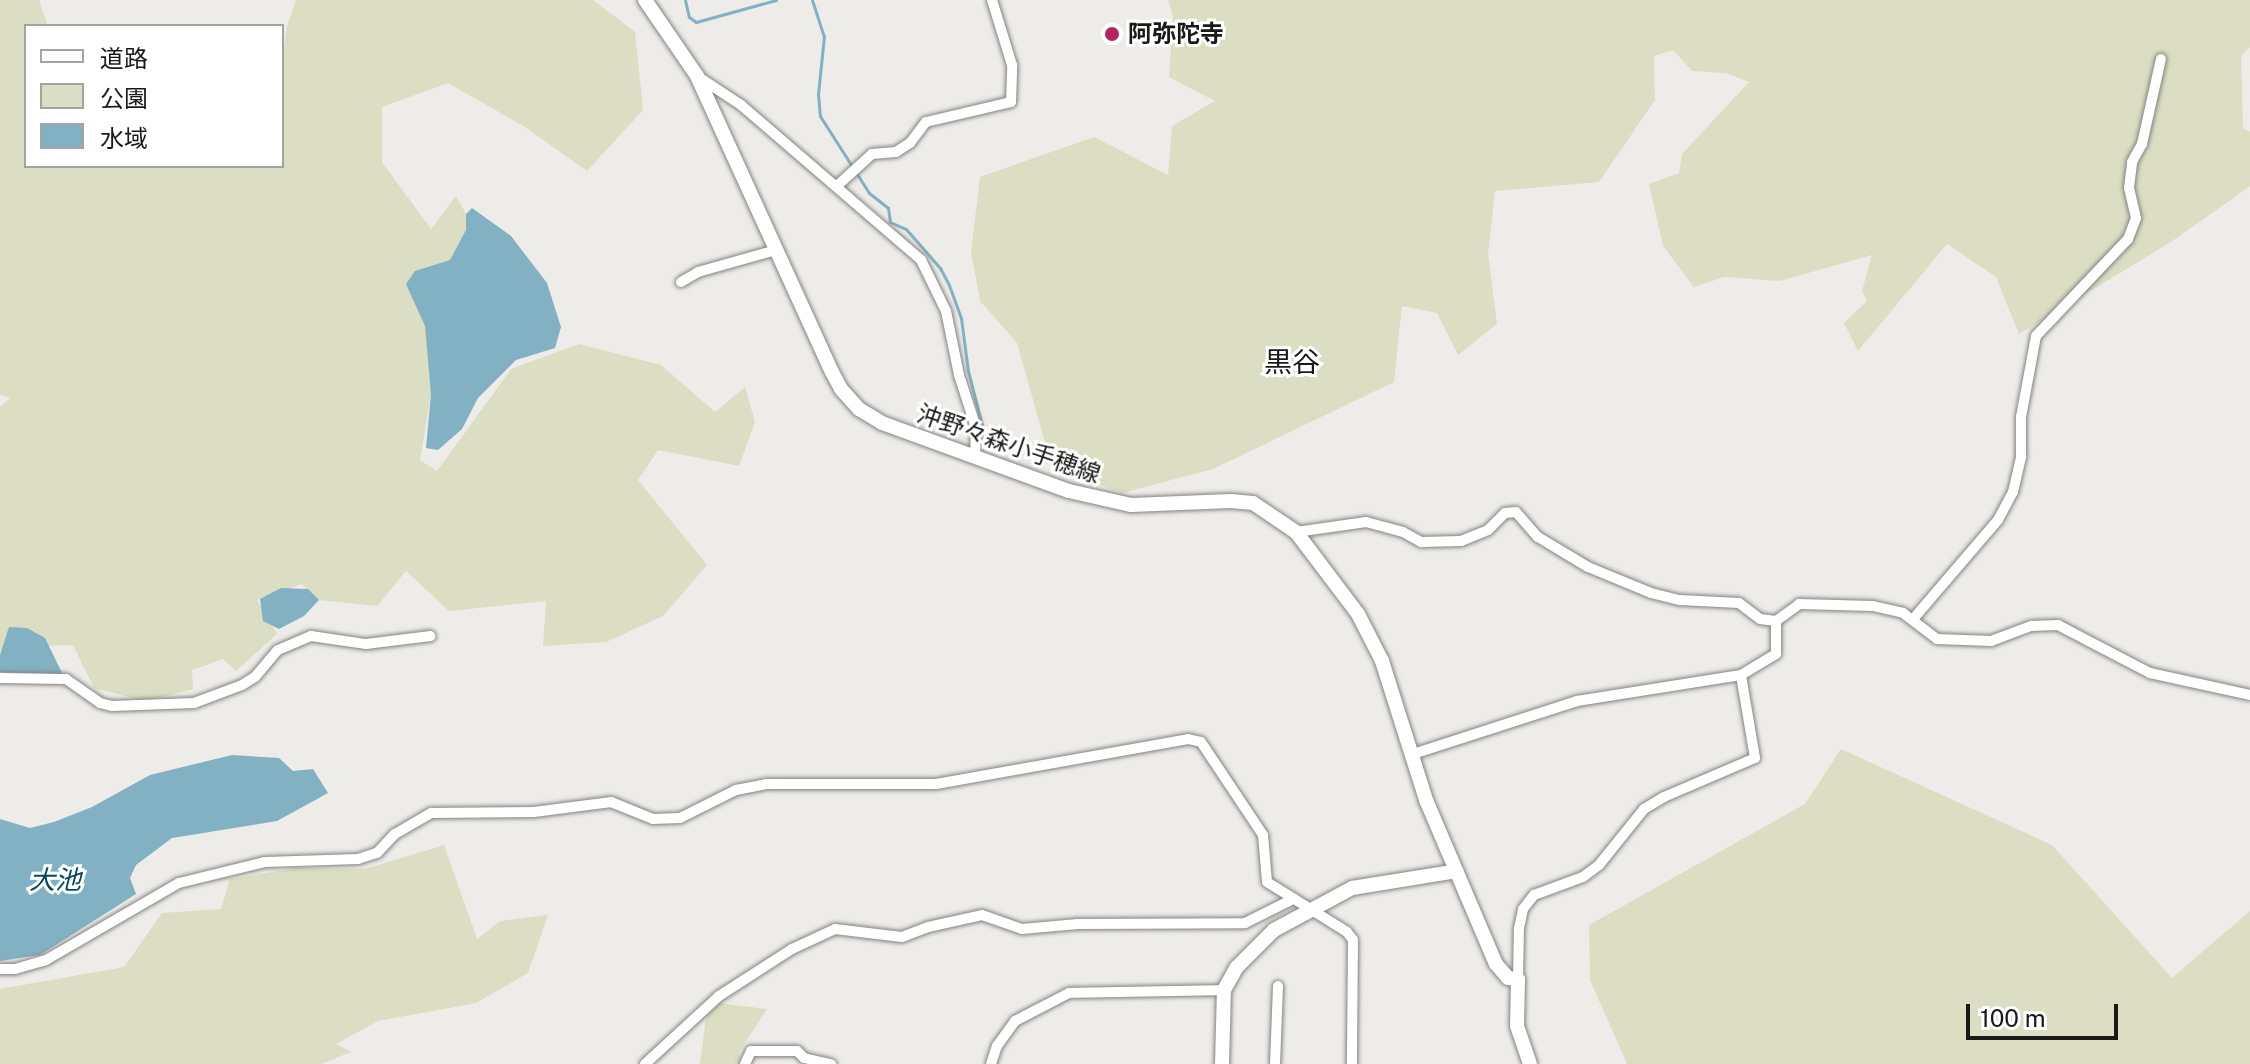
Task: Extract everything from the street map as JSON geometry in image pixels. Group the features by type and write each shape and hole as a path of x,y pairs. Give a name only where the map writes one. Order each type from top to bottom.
{"main road":[{"name":"沖野々森小手穂線","path":"645,0 697,76 832,372 841,389 859,409 882,423 1069,491 1131,505 1253,503 1296,532 1370,636 1382,661 1410,755 1457,871 1501,972 1508,978 1518,979"},
{"path":"1222,1064 1224,990 1237,967 1274,930 1352,888 1457,871"},
{"path":"1518,979 1517,1026 1530,1064"}],"street":[{"path":"838,185 872,154 896,152 910,143 926,122 1011,102 1012,65 992,0"},
{"path":"1914,618 1998,520 2013,492 2021,456 2021,417 2036,336 2128,239 2136,218 2129,188 2132,162 2142,144 2161,59"},
{"path":"697,76 741,105 838,185 921,260 946,311 959,375 976,428 975,457"},
{"path":"681,282 698,272 776,250"},
{"path":"1296,532 1366,522 1403,532 1421,542 1461,541 1488,530 1505,513 1516,512 1538,537 1588,567 1651,593 1680,600 1739,603 1760,619 1776,621 1799,604 1873,606 1914,618 1937,639 1971,642 1991,641 2031,626 2058,625 2150,673 2250,695"},
{"path":"1410,755 1577,701 1741,675 1776,654 1776,621"},
{"path":"0,678 66,679 100,703 112,706 194,703 242,685 255,677 278,650 311,636 366,644 431,636"},
{"path":"1518,979 1519,928 1523,909 1534,895 1583,877 1599,865 1644,809 1664,797 1755,758 1741,675"},
{"path":"0,969 15,969 46,960 179,883 265,862 358,859 377,853 395,834 431,813 534,812 611,802 653,819 680,818 736,790 766,784 953,782 1188,739 1201,742 1249,810 1265,839 1265,879 1291,900 1311,910 1353,940 1352,1064"},
{"path":"645,1064 719,996 792,949 835,929 902,937 928,927 982,915 1022,929 1078,924 1245,923 1291,900"},
{"path":"1275,1064 1278,986"},
{"path":"991,1064 1001,1037 1015,1021 1069,993 1224,990"},
{"path":"745,1064 751,1051 797,1051 804,1061 831,1064"}],"green space":[{"path":"0,0 39,0 47,24 24,24 24,168 284,168 284,48 296,0 593,0 635,32 643,110 587,171 525,127 448,83 382,107 382,162 431,229 456,196 474,228 431,340 431,394 420,460 437,471 511,369 579,344 661,365 715,412 745,387 755,422 739,466 658,450 638,480 707,565 663,616 606,642 543,646 546,601 449,611 406,571 377,606 319,600 302,584 257,600 277,634 236,671 223,659 192,670 193,689 146,701 94,688 73,645 40,646 27,628 0,652 0,407 10,398 0,394"},
{"path":"1168,0 2250,0 2250,47 2241,56 2243,128 2250,132 2250,186 2171,242 2019,334 1996,277 1947,244 1858,351 1844,323 1867,301 1862,291 1872,255 1780,281 1724,277 1694,287 1663,246 1649,184 1679,173 1682,154 1749,82 1726,73 1692,71 1673,50 1654,56 1655,100 1599,182 1495,191 1488,254 1497,324 1458,355 1437,313 1402,306 1394,382 1213,469 1122,493 1052,467 1017,343 980,301 971,252 980,177 1094,137 1168,175 1172,126 1215,101 1169,77 1173,16"},
{"path":"1841,749 2052,845 2172,978 2250,911 2250,1064 1627,1064 1590,980 1589,925 1805,804"},
{"path":"444,845 477,939 500,921 548,915 528,973 476,1003 378,1021 336,1044 351,1052 321,1064 0,1064 0,989 124,967 162,913 221,909 230,879 297,868 365,869"},
{"path":"719,1003 767,1009 739,1052 741,1064 700,1064 706,1018"}],"water":[{"path":"472,208 511,236 547,283 561,327 555,348 516,360 478,398 462,429 438,450 426,448 431,394 425,326 406,284 415,271 450,260 466,230 466,214"},
{"path":"281,588 308,589 319,600 304,616 279,629 263,621 260,599"},
{"path":"9,627 27,628 45,638 63,675 0,672 0,655"},
{"name":"大池","path":"232,755 279,758 293,771 313,769 328,793 277,821 172,838 136,865 130,878 136,894 40,955 0,961 0,819 30,828 54,822 92,807 150,775"}],"waterway":[{"path":"685,0 689,17 696,22 776,0"},
{"path":"812,0 824,36 818,94 820,116 869,193 888,208 890,222 906,229 940,268 949,285 961,318 968,371 982,425"}],"place":[{"name":"阿弥陀寺","path":"1112,34"}],"district":[{"name":"黒谷","path":"1292,362"}]}
